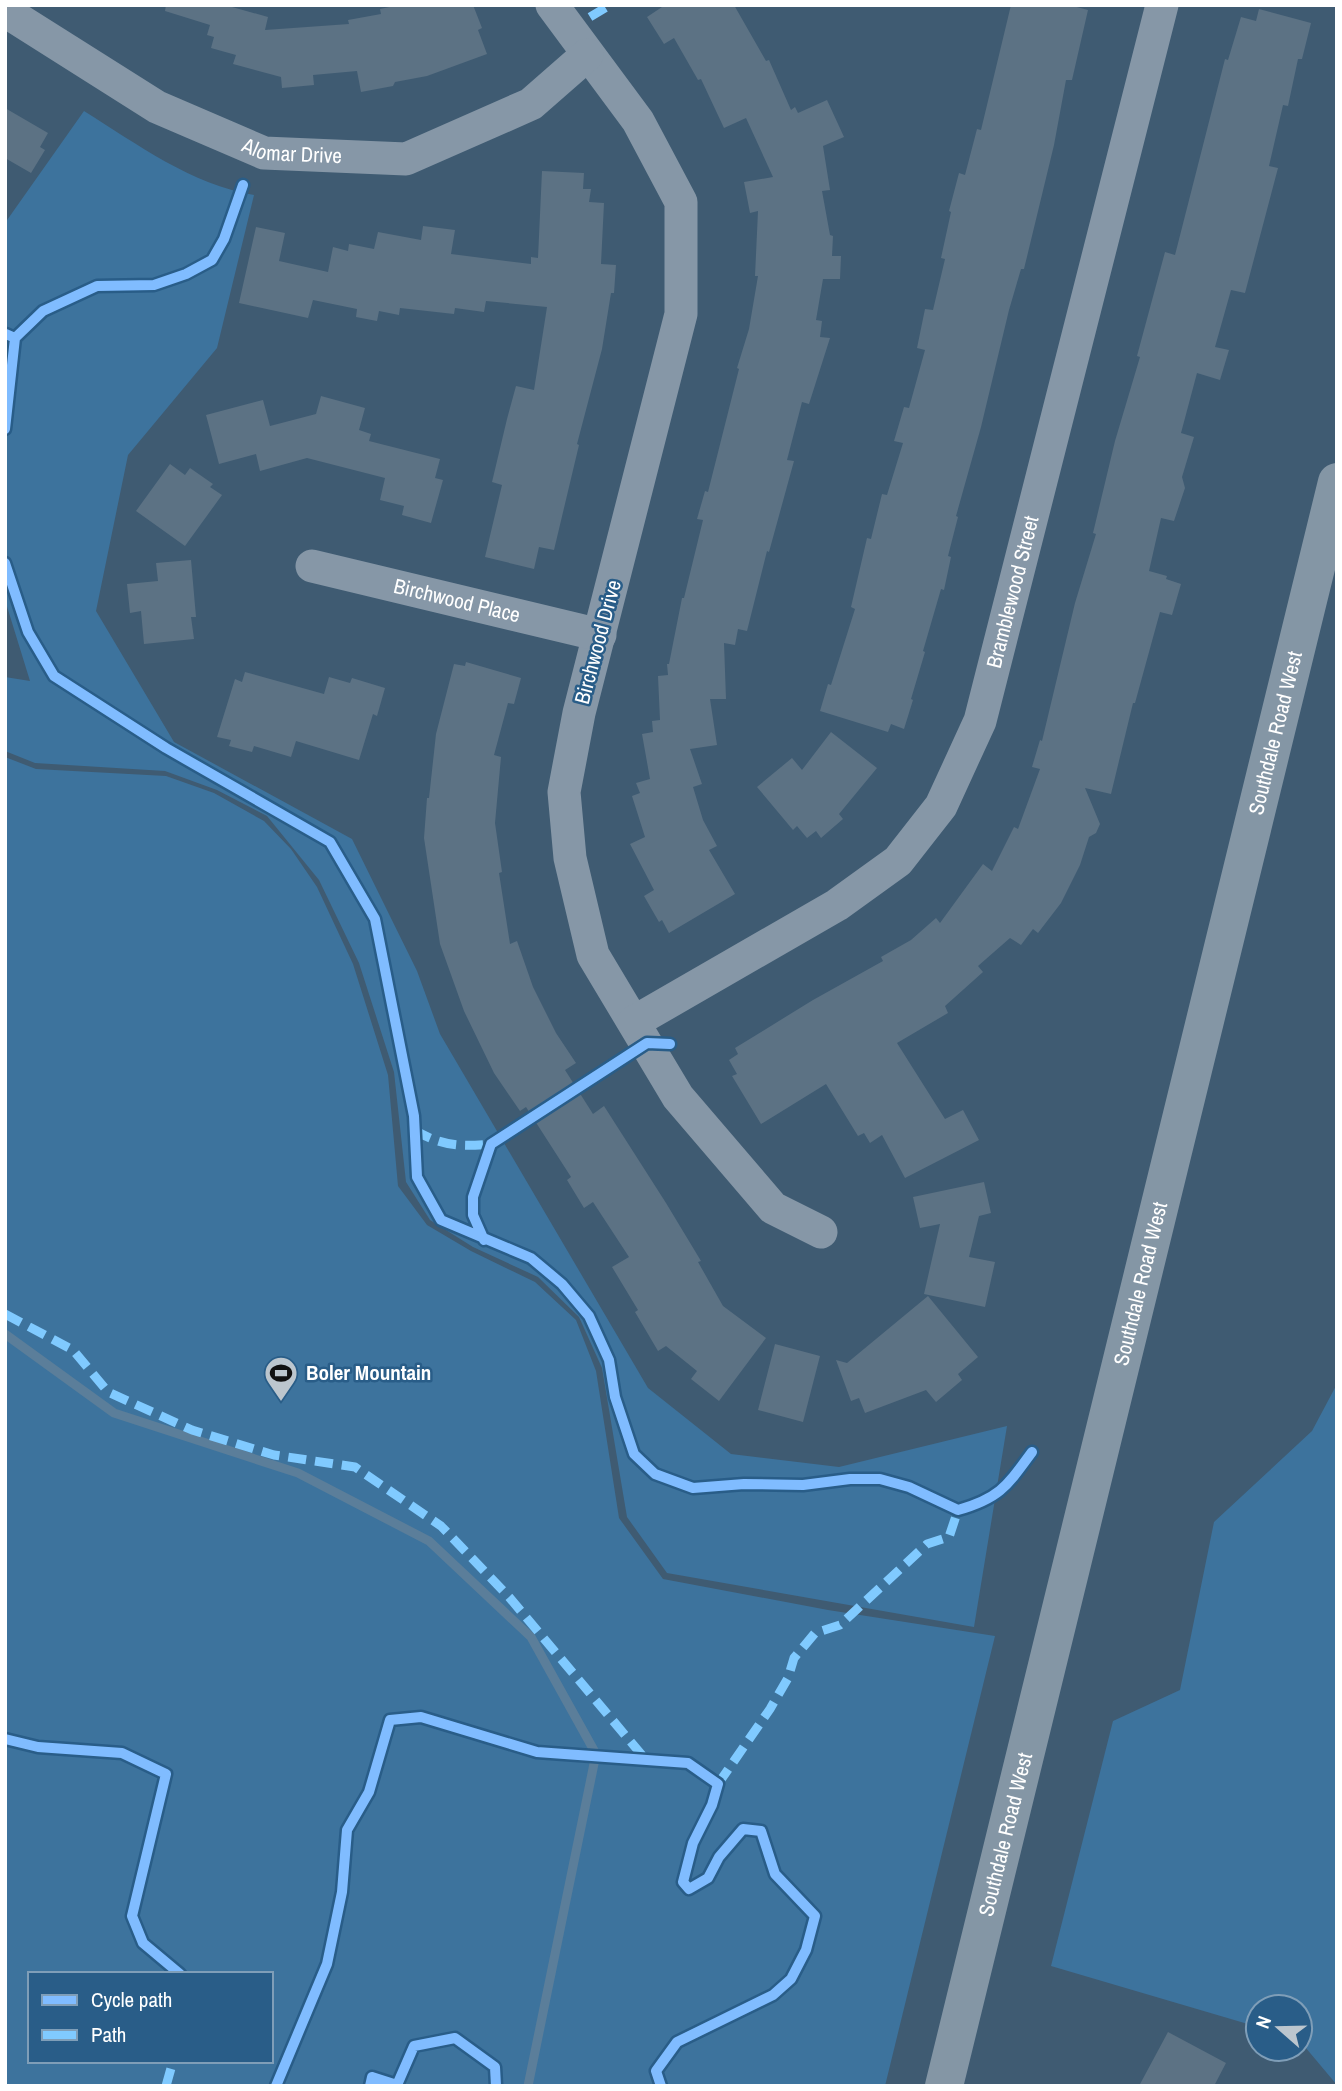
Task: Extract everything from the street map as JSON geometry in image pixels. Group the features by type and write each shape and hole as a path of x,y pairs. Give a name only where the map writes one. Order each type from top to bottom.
{"main road":[{"name":"Southdale Road West","path":"944,2086 1337,482"}],"street":[{"name":"Birchwood Drive","path":"552,5 638,121 681,202 681,314 579,713 564,792 570,859 593,955 678,1097 774,1208 821,1232"},
{"name":"Bramblewood Street","path":"635,1022 837,905 898,861 941,806 980,721 1162,5"},
{"name":"Alomar Drive","path":"5,11 157,107 264,153 406,159 531,104 587,55"},
{"name":"Birchwood Place","path":"312,566 600,635"}],"shaded area":[{"path":"84,111 187,173 231,190 254,195 217,348 128,455 96,611 174,742 352,839 417,971 440,1034 648,1388 731,1454 839,1467 1007,1426 974,1627 667,1573 627,1517 602,1368 579,1317 538,1277 473,1247 430,1220 406,1182 394,1072 359,963 319,880 267,816 217,790 165,771 35,763 5,751 5,677 30,681 5,600 5,223"},
{"name":"Boler Mountain","path":"5,757 36,769 166,776 214,793 264,821 291,849 317,887 353,964 388,1075 398,1186 427,1225 471,1251 535,1282 576,1320 596,1371 619,1518 663,1579 828,1610 995,1636 885,2086 5,2086"},
{"path":"1337,1384 1337,2085 1314,2058 1314,1993 1244,1993 1244,2023 1051,1966 1113,1721 1180,1690 1214,1522 1312,1431"}],"building":[{"path":"166,5 225,5 268,17 265,30 349,24 348,20 381,14 380,9 399,5 473,5 482,28 478,30 487,54 427,76 361,92 357,71 313,75 314,85 282,88 281,77 233,64 236,55 211,48 214,37 207,35 210,25 165,11"},
{"path":"665,5 734,5 766,61 769,60 791,110 795,107 798,113 827,100 844,137 823,146 830,190 822,191 830,235 833,236 832,256 841,256 840,279 823,279 816,320 822,321 820,337 830,338 809,404 802,402 787,460 794,461 747,631 738,629 735,645 724,643 726,699 710,699 717,745 690,749 702,784 693,787 703,820 717,846 709,850 735,894 669,933 662,920 659,922 644,896 654,890 630,844 645,837 632,796 640,793 636,783 650,779 642,734 653,732 652,721 660,720 658,676 668,675 667,664 703,520 697,519 705,491 708,492 739,369 737,368 749,329 758,276 755,276 758,211 750,213 744,182 773,177 746,118 724,128 701,79 698,80 674,38 664,44 647,17"},
{"path":"1011,5 1069,5 1088,10 1072,80 1066,80 1054,145 1024,269 1021,269 1009,310 956,516 958,517 948,556 951,557 944,590 941,589 923,651 925,652 904,729 891,724 888,732 820,711 855,609 851,607 867,538 871,539 882,494 887,495 903,443 894,441 904,407 909,408 925,350 917,348 925,309 933,310 945,259 941,258 951,212 949,211 959,173 965,175 977,129 981,130"},
{"path":"1259,9 1311,23 1302,59 1298,59 1288,106 1283,105 1269,166 1278,168 1245,293 1231,290 1215,347 1229,350 1220,380 1197,373 1181,433 1194,437 1182,477 1185,488 1174,521 1161,518 1149,571 1167,576 1166,579 1181,584 1172,615 1160,612 1133,703 1111,794 1085,788 1100,824 1096,833 1089,837 1080,865 1061,903 1038,933 1033,929 1021,945 1010,938 978,966 983,972 945,1006 948,1013 897,1043 945,1119 963,1110 979,1140 905,1178 882,1135 870,1143 864,1133 858,1136 826,1084 761,1124 732,1076 737,1074 729,1060 738,1054 735,1048 883,961 881,957 911,940 936,918 940,923 983,864 992,871 1014,827 1018,829 1040,769 1032,767 1040,740 1042,741 1075,603 1096,534 1093,533 1115,441 1140,357 1137,356 1165,252 1175,255 1225,59 1228,60 1241,17 1256,21"},
{"path":"5,108 48,133 40,147 45,150 31,173 5,158"},
{"path":"542,171 584,173 583,189 591,189 589,202 604,203 601,264 616,265 614,293 611,293 602,349 577,444 579,445 554,550 539,547 534,569 485,557 502,485 492,482 507,419 516,386 534,390 547,307 486,301 484,312 455,308 454,314 400,308 399,315 379,311 377,321 356,317 357,309 313,300 308,318 239,303 256,227 285,233 279,261 328,272 333,247 348,251 349,244 374,249 378,232 421,240 423,226 455,230 451,254 531,264 531,257 538,258"},
{"path":"321,396 365,408 359,430 371,434 369,441 440,459 435,478 443,480 431,523 402,515 404,506 380,500 385,478 307,458 260,471 256,454 219,464 206,415 263,400 270,426 316,414"},
{"path":"170,464 185,475 190,468 213,484 210,487 222,495 185,546 136,511"},
{"path":"191,560 196,617 191,617 194,639 144,644 141,611 130,613 127,584 158,581 156,563"},
{"path":"466,662 521,678 514,704 508,703 494,755 501,757 495,823 502,872 499,873 510,944 517,941 533,987 556,1033 576,1063 565,1070 593,1114 604,1106 701,1261 698,1262 723,1306 766,1338 719,1401 691,1379 697,1371 666,1346 658,1351 635,1312 638,1310 612,1267 629,1257 593,1202 584,1208 567,1180 571,1177 526,1107 520,1111 494,1073 464,1011 440,944 424,838 427,798 436,734 454,664 465,666"},
{"path":"245,672 324,694 329,677 350,683 352,678 385,688 377,716 373,714 359,760 296,741 291,757 254,746 252,752 229,746 231,740 217,737 235,679 242,682"},
{"path":"831,732 877,768 839,814 843,819 821,838 816,831 807,838 797,826 793,830 757,787 792,758 802,770"},
{"path":"984,1182 991,1213 979,1216 969,1257 995,1262 985,1307 924,1294 940,1224 920,1228 913,1197"},
{"path":"928,1296 978,1357 958,1374 962,1380 936,1402 926,1390 865,1413 859,1398 851,1401 836,1360 847,1363"},
{"path":"775,1344 820,1356 803,1422 758,1410"},
{"path":"1168,2032 1226,2063 1214,2086 1139,2086"}],"waterway":[{"path":"5,1334 114,1413 298,1473 429,1541 531,1637 596,1754 528,2086"}],"marked path":[{"path":"590,17 610,5"},
{"path":"414,1130 451,1144 491,1144"},
{"path":"5,1314 73,1350 108,1392 192,1430 274,1455 355,1467 441,1526 509,1597 646,1760"},
{"path":"718,1784 770,1709 788,1678 794,1658 815,1633 840,1625 927,1544 949,1537 958,1510"},
{"path":"166,2086 172,2063"}],"cycle path":[{"path":"15,338 43,311 97,286 154,285 186,274 212,260 224,239 243,185"},
{"path":"5,429 15,338 6,334"},
{"path":"5,563 28,632 54,676 166,748 330,842 375,919 414,1116 417,1177 441,1220 531,1258 562,1284 589,1316 609,1360 615,1397 634,1454 655,1474 693,1488 744,1484 803,1485 850,1479 880,1479 909,1487 958,1510 984,1501 1001,1489 1032,1452"},
{"path":"484,1240 473,1215 473,1197 491,1144 647,1043 670,1044"},
{"path":"276,2086 327,1964 342,1892 347,1830 369,1792 390,1720 421,1717 537,1752 688,1763 718,1784 712,1805 693,1843 683,1882 689,1889 708,1878 719,1857 743,1829 761,1831 775,1874 815,1916 806,1950 791,1979 773,1995 677,2042 656,2071 661,2086"},
{"path":"5,1739 38,1747 122,1753 166,1774 132,1916 143,1943 178,1972"},
{"path":"370,2086 372,2077 397,2085 414,2046 455,2038 495,2067 496,2086"}],"place":[{"name":"Boler Mountain","path":"281,1403"}]}
